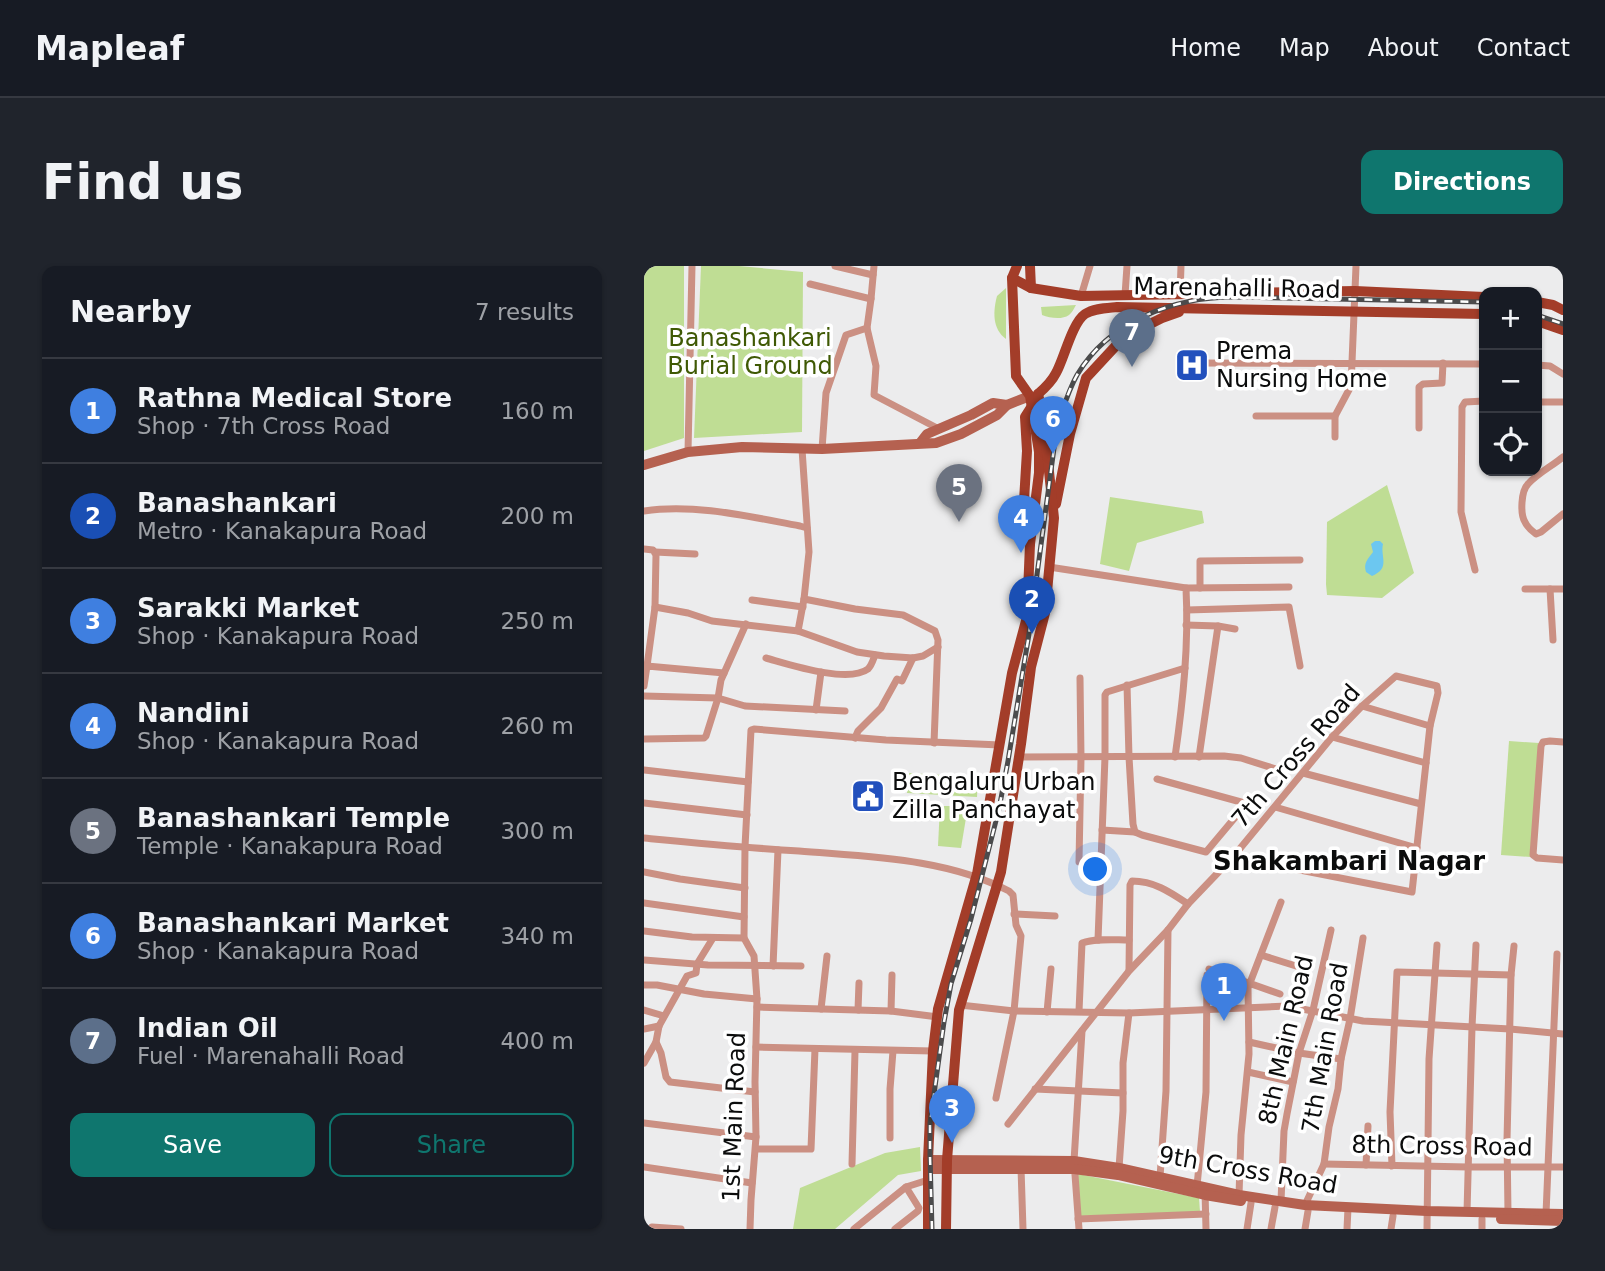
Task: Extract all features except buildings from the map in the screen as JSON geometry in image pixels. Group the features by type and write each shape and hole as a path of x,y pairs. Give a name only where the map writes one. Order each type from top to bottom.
{"main road":[{"path":"1017,266 1012,278 1016,376 1033,399 1044,430 1054,518"},
{"path":"1030,266 1031,288"},
{"name":"Marenahalli Road","path":"1012,278 1031,288 1086,296 1355,291 1479,297"},
{"path":"1030,544 1022,534 1027,451 1025,417 1033,399 1056,373 1083,315 1096,309 1086,296"},
{"path":"1542,303 1560,306"},
{"name":"Marenahalli Road","path":"1096,309 1117,307 1479,314"},
{"path":"946,1229 946,1164 960,1005 1001,872 1031,667 1045,614 1054,518 1070,434 1086,379 1124,337 1162,318 1188,309"},
{"path":"1542,323 1563,330"},
{"path":"920,443 927,434 993,403 1007,405 1033,399"},
{"path":"929,1229 928,1175 933,1051 938,1009 976,876 1012,673 1027,617 1030,544 1039,469 1033,399"},
{"path":"644,465 688,452 742,447 822,449 936,443 961,434 997,415 1007,405"},
{"path":"1026,466 1039,469"},
{"name":"9th Cross Road","path":"946,1164 1021,1168 1074,1165 1306,1208 1427,1214 1482,1224 1563,1221"},
{"name":"9th Cross Road","path":"928,1175 946,1164 1119,1168 1251,1203 1278,1204"},
{"name":"9th Cross Road","path":"1348,1211 1393,1216 1466,1212 1563,1214"}],"street":[{"path":"688,452 692,266"},
{"path":"835,266 873,275"},
{"path":"874,266 867,328 876,366 874,395 939,429"},
{"path":"1086,296 1090,266"},
{"path":"1125,295 1127,266"},
{"path":"1180,295 1181,266"},
{"path":"1335,437 1335,416 1351,388 1356,266"},
{"path":"810,284 872,299"},
{"path":"822,449 826,393 846,335 867,328"},
{"path":"1199,363 1479,364"},
{"path":"1419,428 1419,387 1423,384 1442,383 1443,363"},
{"path":"1542,365 1550,366 1563,374"},
{"path":"1475,570 1461,512 1462,407 1465,402 1479,401"},
{"path":"1542,402 1563,402"},
{"path":"1256,416 1335,416"},
{"path":"798,631 809,552 802,449"},
{"path":"1563,457 1527,485 1523,492 1524,521 1533,533 1541,532 1563,514"},
{"path":"644,511 691,510 752,517 807,528"},
{"path":"644,549 695,554"},
{"path":"644,687 655,607 655,552"},
{"path":"1200,588 1200,561 1300,560"},
{"path":"1049,567 1186,588 1289,587"},
{"path":"1175,757 1183,699 1186,588"},
{"path":"1525,589 1563,589"},
{"path":"1550,589 1553,640"},
{"path":"752,600 804,603 909,617 934,631 938,640 934,743"},
{"path":"655,607 712,621 798,631 858,652 875,655 912,658 923,656 938,647"},
{"path":"1187,610 1289,607 1300,666"},
{"path":"645,739 705,738 724,673 746,624"},
{"path":"1186,625 1235,629"},
{"path":"1199,757 1218,626"},
{"path":"766,658 821,672 847,675 865,671 870,667 875,655"},
{"path":"912,658 902,681 897,680 881,708 858,731 855,738 1000,745"},
{"path":"647,666 724,673"},
{"path":"1098,940 1105,695 1127,685 1185,668"},
{"path":"816,710 821,672"},
{"name":"7th Cross Road","path":"1008,1124 1129,971 1233,857 1332,737 1362,706 1396,676 1437,686 1438,693 1430,726 1412,892 1233,857"},
{"path":"1079,862 1080,678"},
{"path":"1127,685 1135,832"},
{"path":"644,696 718,698 745,706 845,711"},
{"path":"1362,706 1430,726"},
{"name":"1st Main Road","path":"750,1229 756,1136 757,1003 754,956 744,938 744,917 751,730 855,738"},
{"path":"1332,737 1426,763"},
{"path":"1563,742 1550,741 1541,746 1533,855 1537,858 1563,860"},
{"path":"1019,758 1241,758 1276,769"},
{"path":"644,770 748,782"},
{"path":"1303,773 1421,804"},
{"path":"1102,830 1135,832 1205,852 1243,808 1241,802 1157,779"},
{"path":"644,803 747,815"},
{"path":"1275,807 1417,848"},
{"path":"644,838 927,863 976,876 1013,895 1016,925 1021,936 1014,1011 996,1098"},
{"path":"773,966 778,850"},
{"path":"644,872 745,888"},
{"path":"1129,971 1132,881 1160,886 1188,904"},
{"path":"1239,1195 1241,1135 1248,1072 1248,988 1281,902"},
{"path":"644,903 744,917"},
{"path":"1014,914 1055,916"},
{"path":"644,930 713,938 744,938"},
{"path":"1160,1177 1166,1091 1168,930"},
{"name":"8th Main Road","path":"1271,1229 1278,1204 1284,1131 1293,1082 1331,930"},
{"path":"644,1063 656,1042 664,1016 688,975 696,973 697,964 713,938"},
{"name":"7th Main Road","path":"1324,1164 1363,939"},
{"path":"1079,1011 1082,943 1129,940"},
{"path":"1427,1229 1429,1059 1437,945"},
{"path":"1466,1212 1476,945"},
{"path":"1508,1213 1511,975 1514,946"},
{"path":"1546,1214 1557,954"},
{"path":"1261,955 1296,966"},
{"path":"821,1009 827,956"},
{"path":"644,960 708,965 801,966"},
{"path":"1047,1012 1051,969"},
{"path":"1206,1229 1202,1189 1208,972 1280,994"},
{"path":"1392,1166 1390,1112 1396,973 1511,975"},
{"path":"891,1011 892,975"},
{"path":"858,1010 859,983"},
{"path":"644,985 757,1003"},
{"name":"1st Main Road","path":"757,1003 821,1009 891,1011 938,1017"},
{"path":"960,1005 1014,1011 1129,1013 1287,1006 1350,1019 1395,1024 1563,1034"},
{"path":"644,1010 664,1016"},
{"path":"1119,1168 1124,1093 1123,1063 1129,1013"},
{"path":"644,1030 659,1026"},
{"path":"1079,1229 1074,1165 1082,1029"},
{"path":"656,1042 667,1080 755,1092"},
{"path":"1249,1042 1341,1059"},
{"path":"755,1048 933,1051"},
{"path":"755,1149 811,1149 814,1049"},
{"path":"852,1164 855,1051"},
{"path":"890,1138 892,1051"},
{"path":"1248,1072 1293,1082"},
{"path":"1035,1089 1124,1093"},
{"path":"644,1123 756,1136"},
{"path":"1366,1165 1368,1126"},
{"name":"8th Cross Road","path":"1305,1229 1306,1208 1324,1164 1563,1167"},
{"path":"644,1166 752,1183"},
{"path":"1021,1168 1023,1229"},
{"path":"854,1229 906,1187 928,1175"},
{"path":"912,1196 928,1175"},
{"path":"895,1229 918,1211 918,1206 906,1187"},
{"path":"1247,1229 1251,1203"},
{"path":"1346,1229 1348,1211"},
{"path":"1078,1219 1206,1214"},
{"path":"1391,1229 1393,1216"},
{"path":"652,1227 681,1229"}],"green space":[{"path":"644,266 684,266 684,438 644,451"},
{"name":"Banashankari Burial Ground","path":"701,266 739,266 803,272 802,432 694,438"},
{"path":"1006,288 1006,339 998,330 994,314 997,296"},
{"path":"1076,305 1070,314 1063,318 1042,315 1041,307"},
{"path":"1387,485 1414,573 1382,598 1327,595 1327,522"},
{"path":"1110,497 1202,511 1204,523 1137,543 1129,571 1100,564"},
{"path":"1509,741 1539,743 1531,857 1501,855"},
{"path":"908,773 978,777 977,797 907,793"},
{"path":"940,806 968,806 961,848 938,846"},
{"path":"920,1147 921,1171 898,1175 835,1229 793,1229 800,1188 885,1153"},
{"path":"1078,1174 1199,1198 1200,1212 1080,1216"}],"water":[{"path":"1375,541 1383,544 1384,562 1378,573 1372,576 1366,572 1365,566 1373,552 1371,544"}],"railway":[{"path":"932,1229 930,1123 944,1022 951,984 999,809 1029,634 1057,426 1077,375 1090,356 1125,327 1166,307 1189,302 1234,297 1479,302"},
{"path":"1542,317 1563,324"}],"place":[{"name":"Prema Nursing Home","path":"1192,365"},
{"name":"Indian Oil","path":"1132,367"},
{"name":"Banashankari Market","path":"1053,454"},
{"name":"Banashankari Temple","path":"959,522"},
{"name":"Nandini","path":"1021,553"},
{"name":"Banashankari","path":"1032,634"},
{"name":"Bengaluru Urban Zilla Panchayat","path":"868,796"},
{"name":"Rathna Medical Store","path":"1224,1021"},
{"name":"Sarakki Market","path":"952,1143"}],"district":[{"name":"Shakambari Nagar","path":"1349,861"}]}
